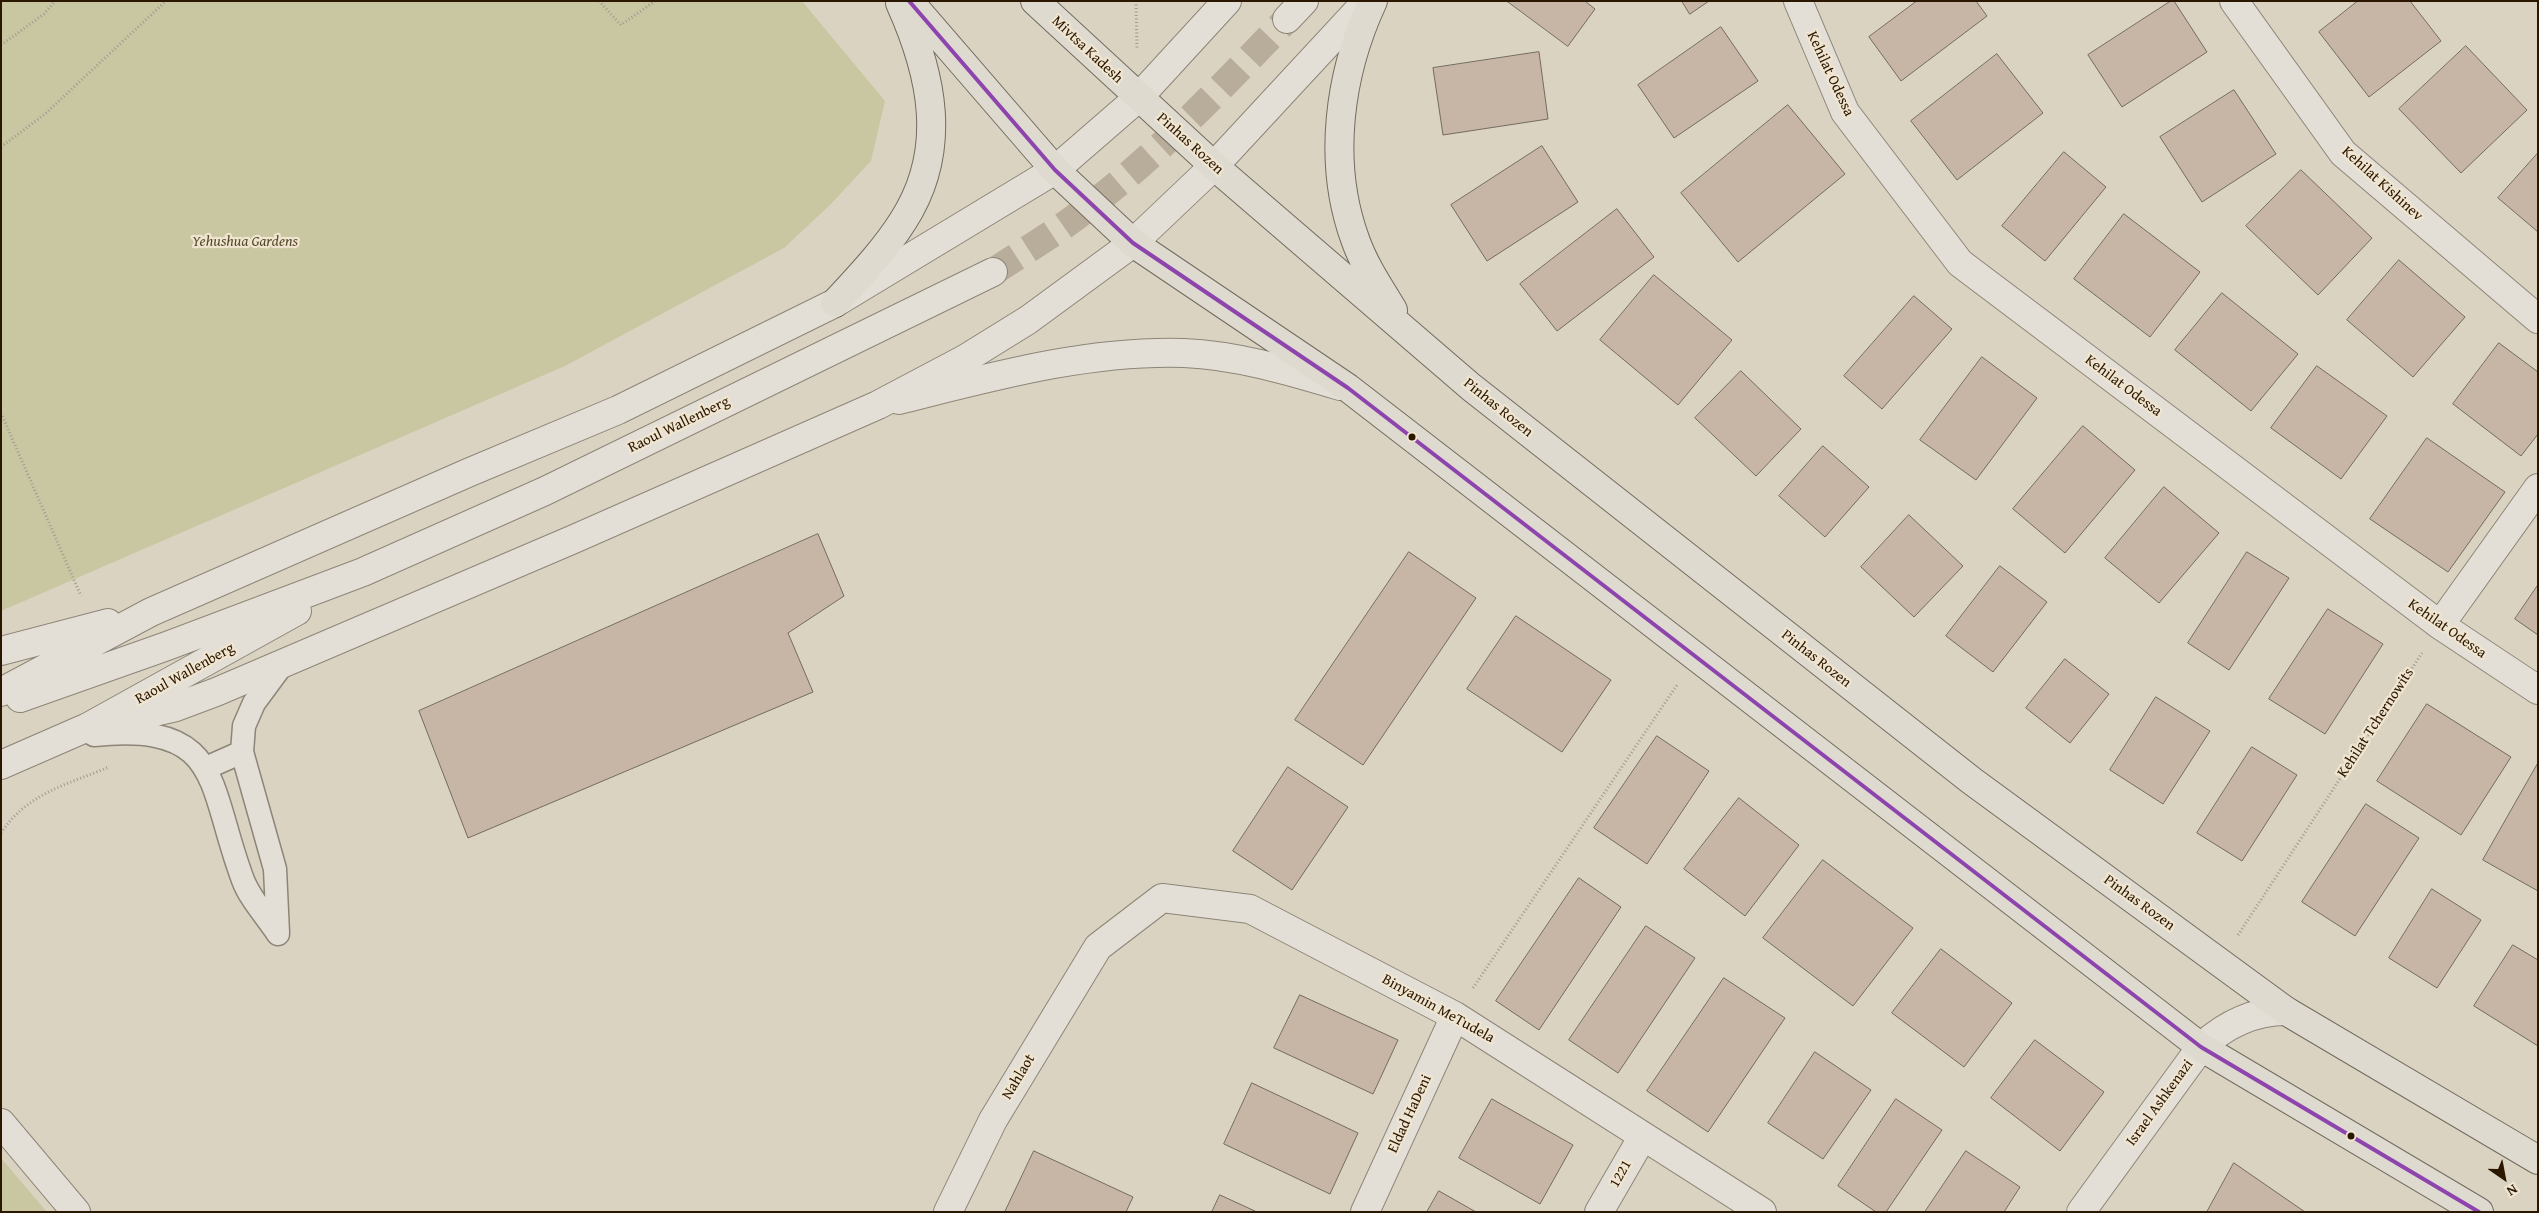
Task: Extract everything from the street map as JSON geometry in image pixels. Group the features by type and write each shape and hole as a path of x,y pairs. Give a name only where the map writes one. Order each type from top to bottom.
{"main road":[{"path":"835,303 875,258 904,220 917,196 930,156 932,112 927,81 913,32 899,1"},
{"path":"909,1 1056,170 1133,243 1348,388 2201,1047 2479,1212"},
{"name":"Mivtsa Kadesh","path":"1035,1 1138,98"},
{"path":"1373,1 1362,25 1347,72 1341,116 1340,161 1344,199 1355,239 1374,280 1409,334"},
{"name":"Pinhas Rozen","path":"1138,98 1214,166 1471,387 1972,781 2286,1010 2538,1160"}],"street":[{"path":"1,692 151,612 470,472 618,410 835,303 1056,170 1138,98 1227,1"},
{"path":"88,727 176,707 282,665 878,405 965,359 1028,320 1133,243 1214,166 1367,1"},
{"name":"Kehilat Odessa","path":"1798,1 1845,112 1960,263 2440,626 2538,690"},
{"name":"Kehilat Kishinev","path":"2234,1 2343,153 2538,318"},
{"name":"Raoul Wallenberg","path":"1,705 166,646 363,572 545,491 993,272"},
{"path":"878,405 992,376 1068,362 1131,354 1185,353 1234,360 1294,372 1348,388"},
{"path":"2440,626 2538,488"},
{"name":"Raoul Wallenberg","path":"1,765 88,727 242,642 363,572"},
{"path":"1,650 151,612"},
{"name":"Binyamin MeTudela","path":"1098,947 1162,898 1250,909 1455,1016 1762,1212"},
{"name":"Nahlaot","path":"948,1212 993,1120 1098,947"},
{"name":"Israel Ashkenazi","path":"2081,1212 2201,1047 2217,1032 2253,1014 2286,1010"},
{"name":"Eldad HaDeni","path":"1365,1212 1455,1016"},
{"path":"1,1123 76,1212"},
{"name":"1221","path":"1600,1212 1643,1136"}],"lane":[{"path":"53,742 120,733 146,734 165,738 189,749 206,768 217,794 243,882 278,934 275,869 242,752 244,726 254,703 282,665"},
{"path":"206,768 242,752"}],"path":[{"path":"1,45 44,14 55,1"},
{"path":"1,147 45,114 166,1"},
{"path":"599,1 621,25 655,1"},
{"path":"1,413 95,626"},
{"name":"Kehilat Tchernowits","path":"2221,963 2440,626"},
{"path":"1455,1016 1677,685"}],"green space":[{"name":"Yehushua Gardens","path":"1,1 802,1 885,101 871,161 830,205 784,248 565,366 1,611"},
{"path":"1,1158 47,1212 1,1212"}],"building":[{"path":"1507,1 1585,1 1595,9 1568,46"},
{"path":"1682,1 1709,1 1690,14"},
{"path":"1917,1 1976,1 1987,16 1901,81 1869,37"},
{"path":"2171,1 2174,1 2207,52 2122,107 2088,55"},
{"path":"2358,1 2410,1 2441,41 2369,97 2319,32"},
{"path":"1721,27 1758,81 1674,138 1638,85"},
{"path":"2466,46 2527,110 2461,173 2399,109"},
{"path":"1539,52 1548,119 1443,135 1433,68"},
{"path":"1997,54 2043,113 1957,180 1911,121"},
{"path":"2234,90 2276,154 2202,202 2160,137"},
{"path":"1788,105 1845,174 1738,262 1681,193"},
{"path":"1542,146 1578,202 1487,261 1451,205"},
{"path":"2064,152 2106,187 2045,261 2002,226"},
{"path":"2538,153 2538,232 2498,198"},
{"path":"2301,170 2372,238 2318,295 2246,226"},
{"path":"1617,209 1654,257 1557,331 1520,284"},
{"path":"2124,214 2200,272 2150,337 2074,279"},
{"path":"2399,260 2465,317 2413,377 2347,320"},
{"path":"1654,275 1732,340 1678,405 1600,340"},
{"path":"2222,293 2298,354 2251,411 2175,350"},
{"path":"1914,296 1952,329 1882,409 1844,376"},
{"path":"2499,343 2538,372 2538,434 2521,456 2453,404"},
{"path":"1982,357 2037,398 1976,480 1920,440"},
{"path":"2317,366 2387,416 2341,479 2271,428"},
{"path":"1741,371 1801,429 1756,476 1695,418"},
{"path":"2083,426 2135,470 2065,553 2013,509"},
{"path":"2427,438 2505,492 2448,572 2370,519"},
{"path":"1823,446 1869,487 1825,537 1779,496"},
{"path":"2164,487 2219,533 2159,603 2105,558"},
{"path":"1909,515 1963,566 1914,617 1861,567"},
{"path":"818,534 844,596 788,633 813,692 468,838 419,711"},
{"path":"1409,552 1476,598 1363,765 1295,720"},
{"path":"2247,552 2289,578 2229,670 2188,643"},
{"path":"2000,566 2047,602 1993,672 1946,636"},
{"path":"2538,585 2538,635 2515,619"},
{"path":"2328,609 2383,644 2325,734 2269,699"},
{"path":"1516,616 1611,680 1562,752 1467,689"},
{"path":"2065,659 2109,694 2070,743 2026,708"},
{"path":"2156,697 2210,731 2163,804 2110,770"},
{"path":"2427,704 2511,757 2461,835 2377,781"},
{"path":"1657,736 1709,771 1647,864 1594,828"},
{"path":"2252,747 2297,775 2242,861 2197,833"},
{"path":"2538,763 2538,891 2483,860"},
{"path":"1288,767 1348,807 1292,890 1233,851"},
{"path":"1739,798 1799,845 1745,916 1684,869"},
{"path":"2366,804 2419,838 2355,936 2302,902"},
{"path":"1823,860 1913,928 1853,1006 1763,938"},
{"path":"1579,878 1621,907 1539,1030 1496,1001"},
{"path":"2432,889 2481,920 2437,988 2389,958"},
{"path":"1646,926 1695,958 1618,1073 1569,1040"},
{"path":"2513,945 2538,960 2538,1046 2474,1006"},
{"path":"1941,949 2012,1003 1964,1067 1892,1013"},
{"path":"1724,978 1785,1018 1708,1132 1647,1091"},
{"path":"1300,995 1398,1040 1373,1094 1274,1048"},
{"path":"2035,1040 2104,1092 2060,1151 1991,1098"},
{"path":"1815,1052 1871,1090 1823,1159 1768,1123"},
{"path":"1252,1083 1358,1133 1330,1194 1224,1144"},
{"path":"1492,1099 1573,1145 1540,1204 1459,1158"},
{"path":"1896,1099 1942,1130 1886,1212 1876,1212 1838,1186"},
{"path":"1034,1151 1133,1197 1126,1212 1005,1212"},
{"path":"1966,1151 2020,1187 2004,1212 1925,1212"},
{"path":"2234,1163 2305,1212 2207,1212"},
{"path":"1439,1191 1476,1212 1427,1212"},
{"path":"1220,1195 1257,1212 1212,1212"}],"tunnel":[{"path":"993,272 1073,219 1130,173 1184,124 1287,19"}],"transit line":[{"path":"909,1 1055,170 1133,243 1348,388 2201,1047 2479,1212"}]}
